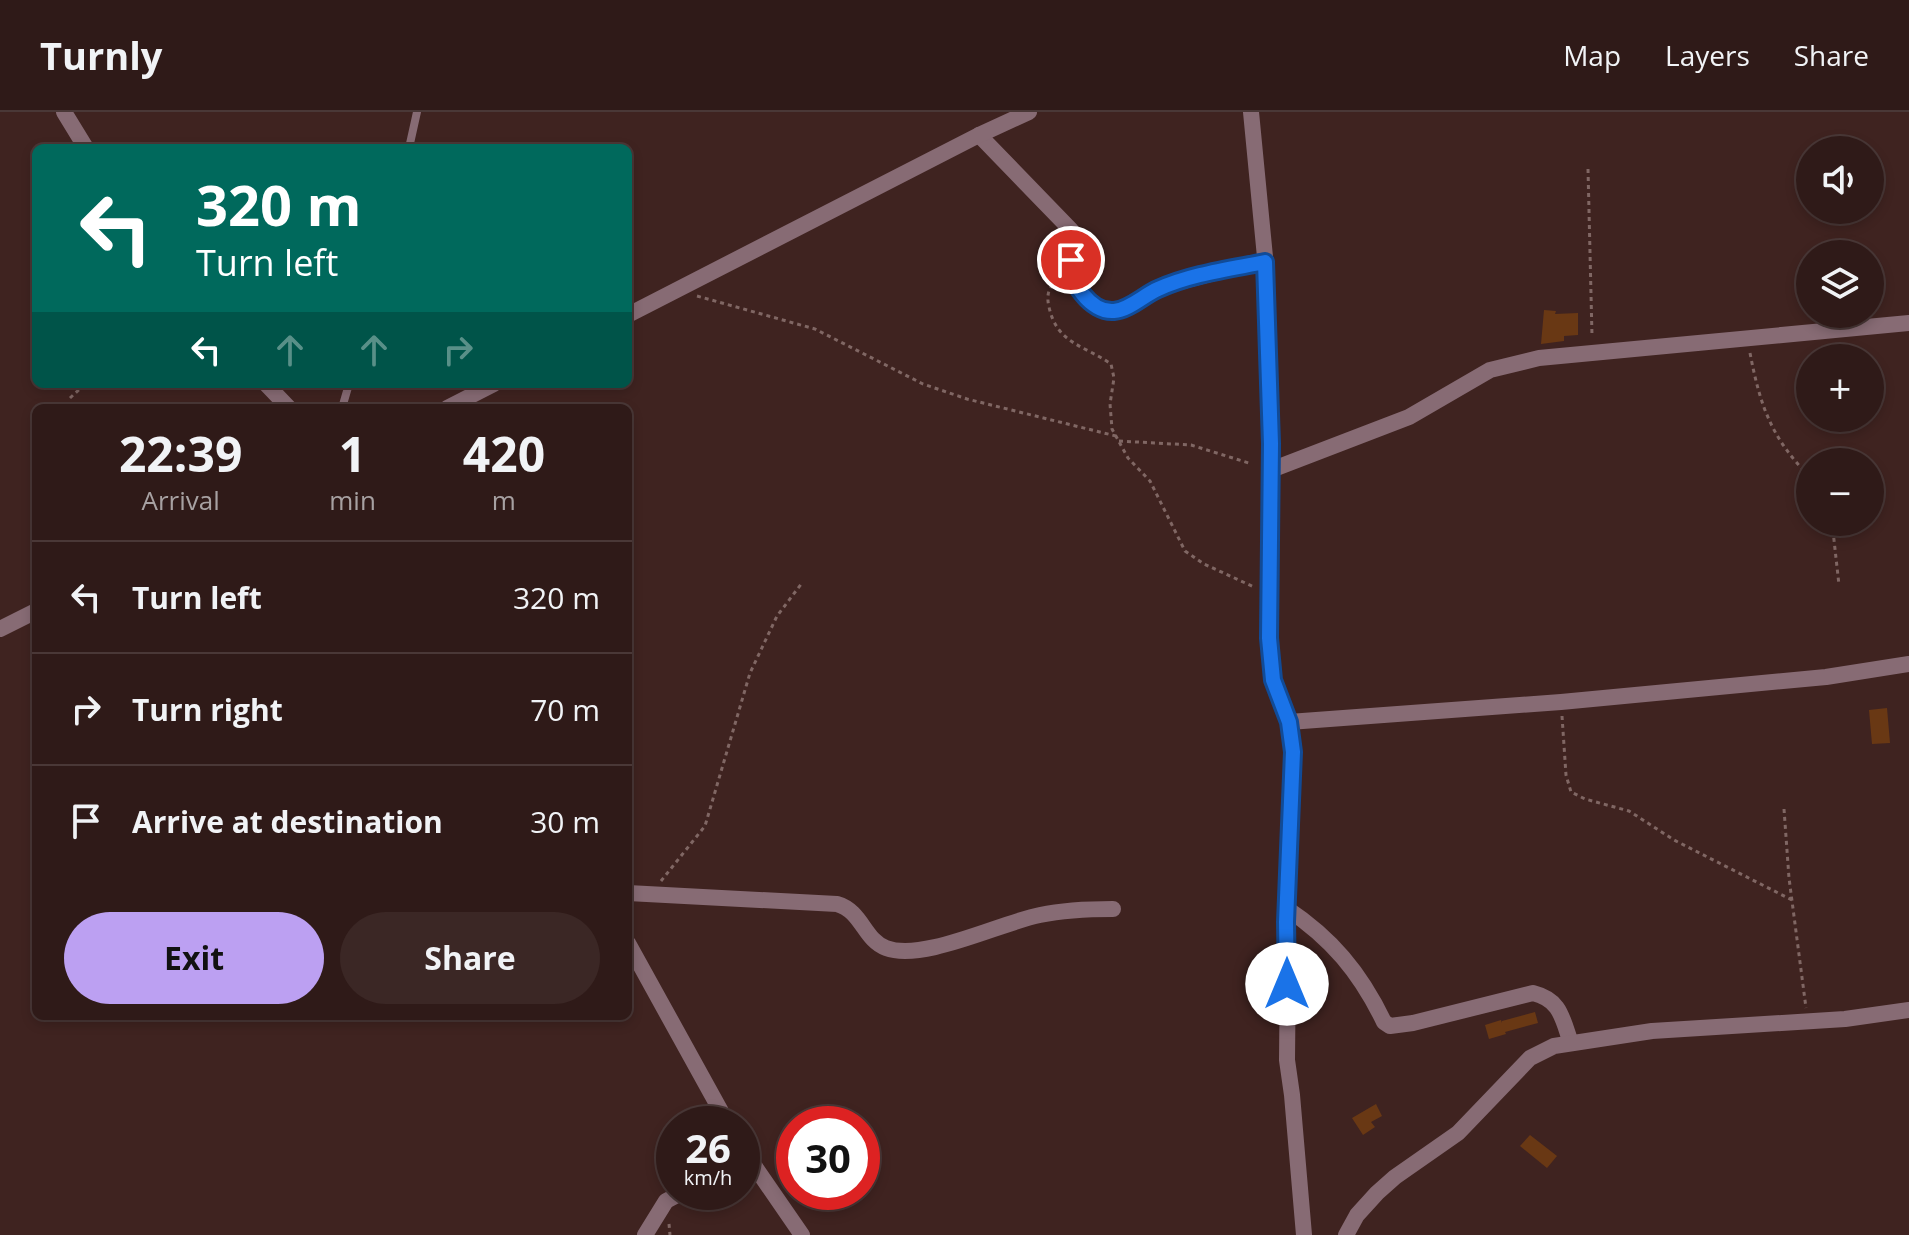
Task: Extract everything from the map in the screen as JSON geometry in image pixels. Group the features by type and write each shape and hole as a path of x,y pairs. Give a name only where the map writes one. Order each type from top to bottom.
{"street":[{"path":"632,313 1029,112"},
{"path":"1251,112 1265,262 1271,470 1269,638 1273,680 1289,722 1293,752 1286,908 1287,1060 1304,1235"},
{"path":"67,114 84,144"},
{"path":"979,135 1071,230 1078,244 1071,260 1071,276 1078,288 1105,310 1125,309 1159,288 1265,262"},
{"path":"1271,470 1409,417 1490,370 1539,358 1909,323"},
{"path":"270,388 285,404"},
{"path":"455,404 486,388"},
{"path":"0,629 32,613"},
{"path":"1289,722 1561,702 1826,677 1909,664"},
{"path":"632,893 837,904 855,914 875,942 899,951 935,947 1040,915 1068,910 1113,909"},
{"path":"1286,908 1334,945 1347,960 1384,1022 1390,1026 1533,993 1552,1000 1571,1043"},
{"path":"632,950 718,1106"},
{"path":"1346,1235 1357,1215 1377,1193 1458,1133 1530,1058 1554,1046 1652,1031 1808,1021 1909,1010"},
{"path":"760,1185 802,1235"},
{"path":"645,1235 660,1210"}],"lane":[{"path":"410,144 417,112"}],"path":[{"path":"1588,169 1592,352"},
{"path":"1071,260 1050,287 1047,299 1050,311 1062,335 1111,364 1114,378 1110,420 1128,458 1150,481 1185,551 1230,578 1269,593"},
{"path":"676,290 815,329 923,384 967,399 1116,436"},
{"path":"1747,338 1758,394 1768,422 1796,461"},
{"path":"70,398 81,388"},
{"path":"1119,441 1191,445 1271,470"},
{"path":"1834,536 1839,585"},
{"path":"646,893 670,871 705,826 750,673 777,616 802,583"},
{"path":"1561,702 1566,775 1571,792 1629,811 1674,840 1792,900"},
{"path":"1784,809 1808,1021"}],"building":[{"path":"1544,310 1556,311 1555,314 1578,313 1578,335 1564,336 1564,341 1541,344"},
{"path":"1887,708 1890,743 1872,744 1869,710"},
{"path":"1535,1012 1538,1023 1489,1039 1485,1025"},
{"path":"1376,1104 1382,1116 1371,1122 1375,1127 1363,1135 1352,1118"},
{"path":"1530,1135 1557,1156 1547,1168 1520,1146"}],"route":[{"path":"1071,260 1071,276 1078,288 1093,303 1113,311 1125,309 1159,288 1265,262 1271,444 1269,638 1273,680 1289,722 1293,752 1286,922 1287,984"}]}
